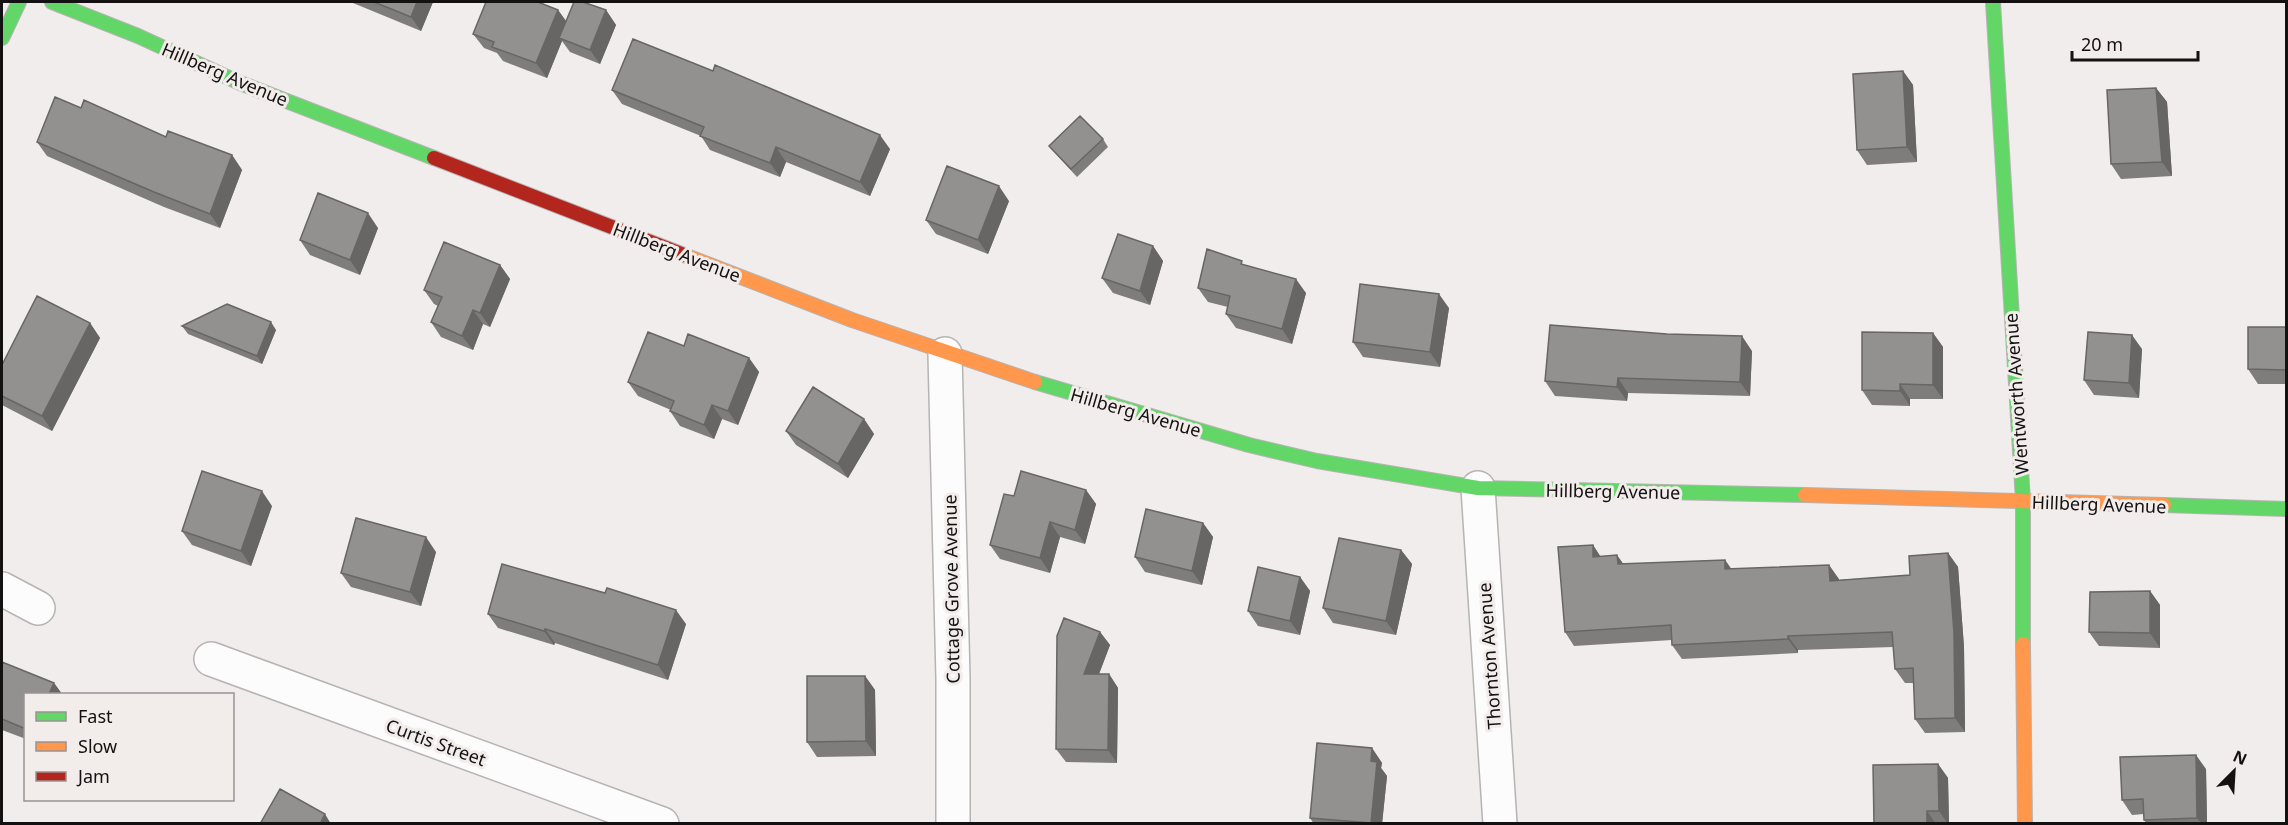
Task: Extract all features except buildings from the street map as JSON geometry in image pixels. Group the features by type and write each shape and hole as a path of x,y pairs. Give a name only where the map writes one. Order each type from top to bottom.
{"street":[{"path":"2,38 19,2"},
{"name":"Hillberg Avenue","path":"52,2 138,36 240,83 945,354 1249,445 1317,461 1478,488 2286,509"},
{"name":"Wentworth Avenue","path":"1993,2 2004,156 2013,370 2023,501 2025,824"},
{"name":"Cottage Grove Avenue","path":"945,354 953,668 953,824"},
{"name":"Thornton Avenue","path":"1478,488 1500,824"},
{"path":"2,589 38,608"},
{"name":"Curtis Street","path":"211,658 662,824"}],"traffic: fast":[{"path":"2,38 19,2"},
{"path":"52,2 138,36 240,83 434,158"},
{"path":"1993,2 2023,501 2023,644"},
{"path":"1035,382 1249,445 1317,461 1478,488 1805,495"},
{"path":"2164,505 2286,509"}],"traffic: slow":[{"path":"684,255 852,320 1035,382"},
{"path":"1805,495 2164,505"},
{"path":"2023,644 2025,824"}],"traffic: jam":[{"path":"434,158 684,255"}]}
